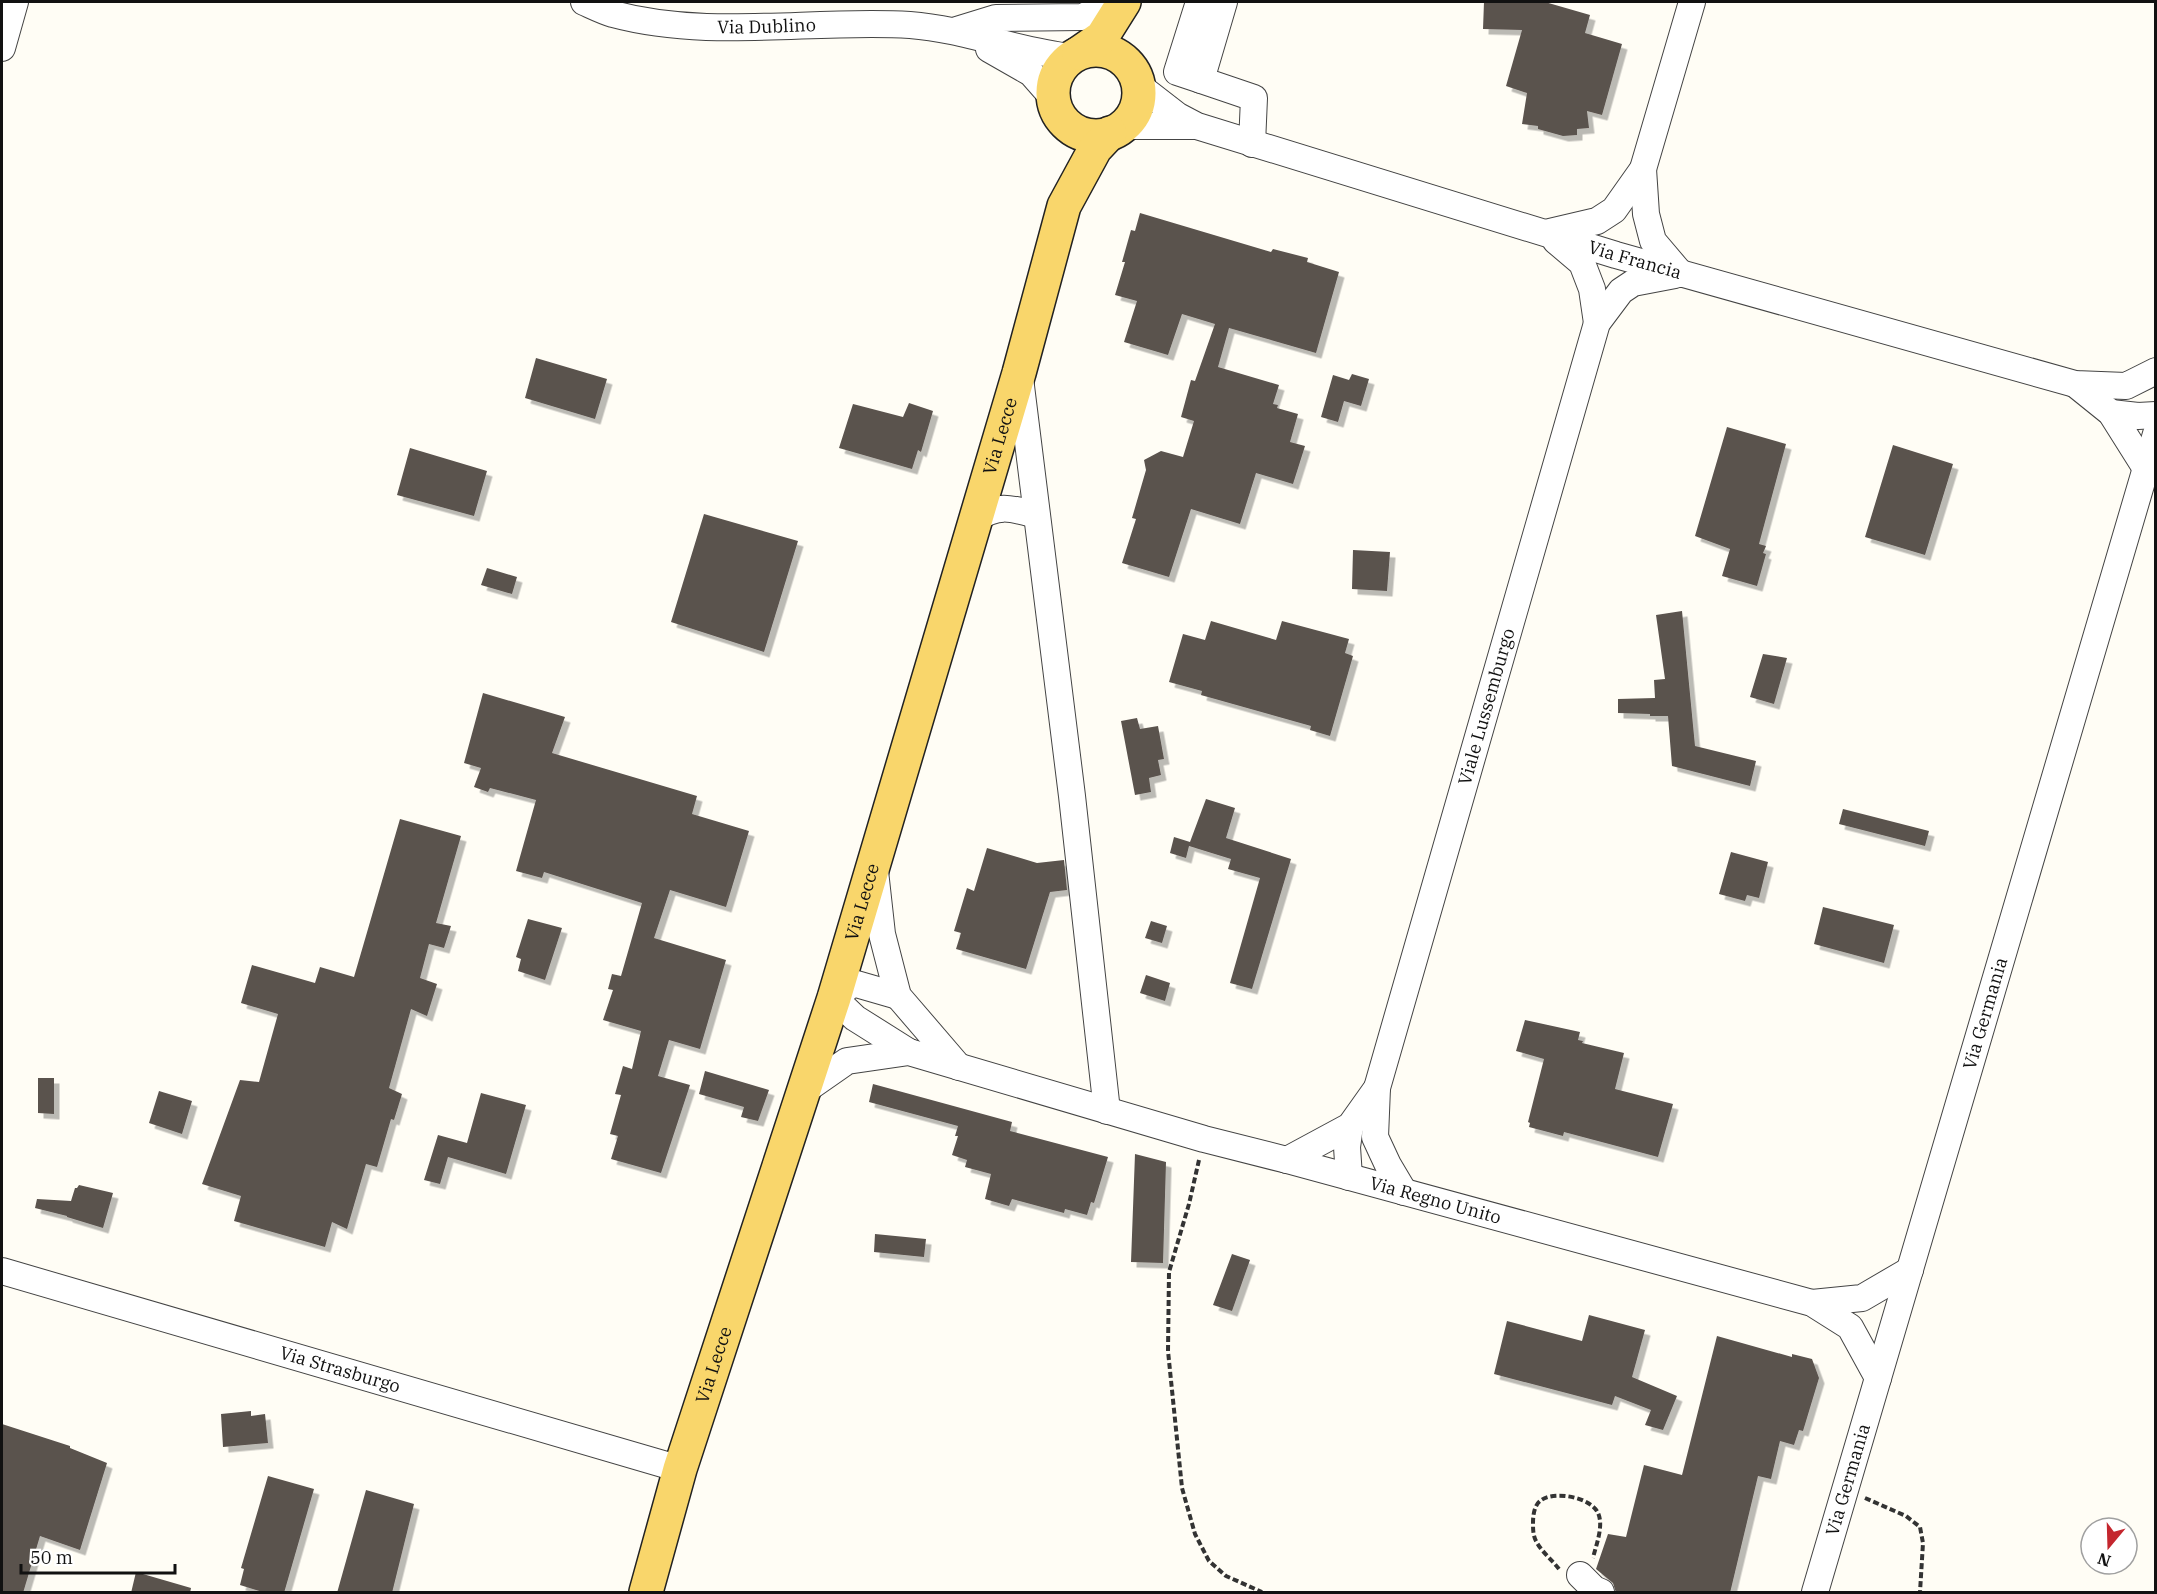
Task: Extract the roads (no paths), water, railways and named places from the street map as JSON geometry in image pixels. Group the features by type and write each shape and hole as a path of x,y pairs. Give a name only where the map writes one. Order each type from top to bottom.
{"main road":[{"path":"1125,2 1127,47 1138,97 1136,108 1116,129 1096,135 1081,133 1069,126 1056,106 1057,75 1075,55 1101,37 1125,2"},
{"path":"1075,55 1094,50 1109,52 1122,59 1135,77"},
{"name":"Via Lecce","path":"646,1593 680,1469 834,998 1019,373 1064,206 1066,165 1056,106"},
{"name":"Via Lecce","path":"1064,206 1095,149 1116,129"}],"street":[{"path":"2,48 15,2"},
{"name":"Via Dublino","path":"584,2 612,14 681,27 910,25 954,31 1003,42 1040,54 1075,55"},
{"name":"Via Dublino","path":"954,31 996,18 1082,17 1117,2"},
{"path":"1199,2 1177,72 1254,98 1252,144"},
{"path":"1201,80 1224,2"},
{"path":"1547,233 1597,221 1614,210 1643,169 1692,2"},
{"name":"Via Dublino","path":"954,31 1031,73 1056,106"},
{"path":"1135,77 1178,116 1197,126"},
{"path":"1116,129 1197,126"},
{"name":"Via Francia","path":"1197,126 1616,255 2075,384"},
{"path":"1643,169 1646,214 1653,242 1681,274"},
{"path":"1614,210 1616,255 1622,273 1621,291"},
{"path":"1592,289 1603,270 1633,239 1646,214"},
{"path":"1547,233 1582,263 1592,289 1597,323"},
{"path":"1597,323 1621,291 1633,283 1681,274"},
{"name":"Viale Lussemburgo","path":"1377,1088 1597,323"},
{"path":"2075,384 2126,386 2156,371"},
{"path":"1019,373 1072,796 1107,1111"},
{"path":"2075,384 2111,413 2145,467"},
{"path":"2126,386 2156,409"},
{"path":"2111,413 2138,417 2156,415"},
{"name":"Via Germania","path":"1815,1593 2156,434"},
{"path":"976,518 991,509 1010,508 1036,515"},
{"path":"874,861 882,934 898,996 959,1067"},
{"path":"898,996 853,983 834,998 855,1018 909,1052"},
{"path":"804,1091 847,1061 909,1052"},
{"name":"Via Regno Unito","path":"909,1052 1204,1139 1812,1303 1850,1327 1878,1378"},
{"path":"1287,1160 1350,1126 1377,1088"},
{"path":"1349,1177 1367,1154 1375,1137 1377,1088"},
{"path":"1349,1177 1347,1147 1350,1126"},
{"path":"1375,1137 1404,1192"},
{"path":"1812,1303 1862,1298 1910,1270"},
{"name":"Via Strasburgo","path":"2,1271 680,1469"},
{"path":"1572,1576 1602,1593"}]}
